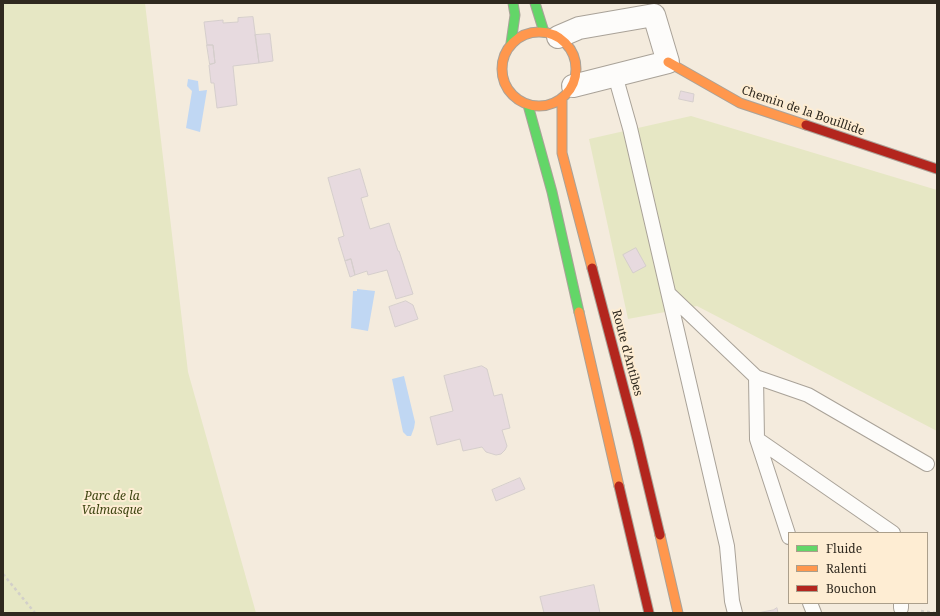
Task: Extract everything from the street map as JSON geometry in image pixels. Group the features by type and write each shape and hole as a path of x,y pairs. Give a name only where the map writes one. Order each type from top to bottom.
{"main road":[{"path":"511,43 521,36 532,32 551,35 566,44 573,53 576,64 576,75 568,92 551,105 540,107 522,103 513,96 506,87 502,76 502,64 505,53 511,43 515,15 513,3"},
{"path":"535,3 551,35"},
{"name":"Chemin de la Bouillide","path":"668,62 740,103 937,169"},
{"name":"Route d'Antibes","path":"568,92 562,153 678,613"},
{"path":"528,105 552,192 650,613"}],"street":[{"path":"551,35 657,9 668,62 615,75 568,92"}],"lane":[{"path":"615,75 630,128 727,546 732,601 735,613"},
{"path":"669,294 756,377 808,395 927,464"},
{"path":"756,377 757,439 788,534"},
{"path":"757,439 892,532"}],"path":[{"path":"3,574 35,613"}],"green space":[{"name":"Parc de la Valmasque","path":"3,3 145,3 188,372 256,613 3,613"},
{"path":"691,116 937,190 937,431 697,306 628,319 589,139"}],"water":[{"path":"188,79 198,81 199,91 207,90 200,132 186,128 192,91 187,86"},
{"path":"357,289 375,291 368,331 351,328 353,291 357,291"},
{"path":"404,376 415,422 411,436 407,436 403,432 392,379"}],"building":[{"path":"253,17 259,63 233,66 237,105 217,108 214,83 211,83 209,65 215,63 213,45 207,45 204,22 223,20 223,23 238,22 238,18"},
{"path":"270,34 273,61 259,63 255,35"},
{"path":"207,45 213,45 215,63 210,64"},
{"path":"681,91 694,94 693,102 679,99"},
{"path":"360,169 368,196 361,198 370,229 389,223 413,294 396,299 387,270 368,275 367,271 355,275 351,259 345,261 338,238 344,236 328,178"},
{"path":"636,248 646,266 633,273 623,255"},
{"path":"351,259 355,275 350,277 345,261"},
{"path":"406,301 413,305 418,319 395,327 389,307"},
{"path":"482,366 487,369 494,396 502,394 510,428 502,430 507,446 505,450 501,454 496,455 486,452 482,447 463,451 460,439 437,445 430,417 453,411 444,376"},
{"path":"520,478 525,489 496,501 492,490"},
{"path":"594,585 600,613 544,613 540,597"},
{"path":"777,608 778,613 757,613 773,610"}],"traffic: fast":[{"path":"511,43 515,15 513,3"},
{"path":"535,3 544,32"},
{"path":"528,105 552,192 579,312"}],"traffic: slow":[{"path":"532,32 546,32 560,38 570,48 576,62 576,69 574,83 570,90 560,100 546,106 532,106 518,100 508,90 502,76 502,62 508,48 518,38 532,32"},
{"path":"668,62 740,103 806,125"},
{"path":"562,99 562,153 592,268"},
{"path":"579,312 619,486"},
{"path":"660,535 678,613"}],"traffic: jam":[{"path":"806,125 937,169"},
{"path":"592,268 637,439 660,535"},
{"path":"619,486 649,613"}]}
